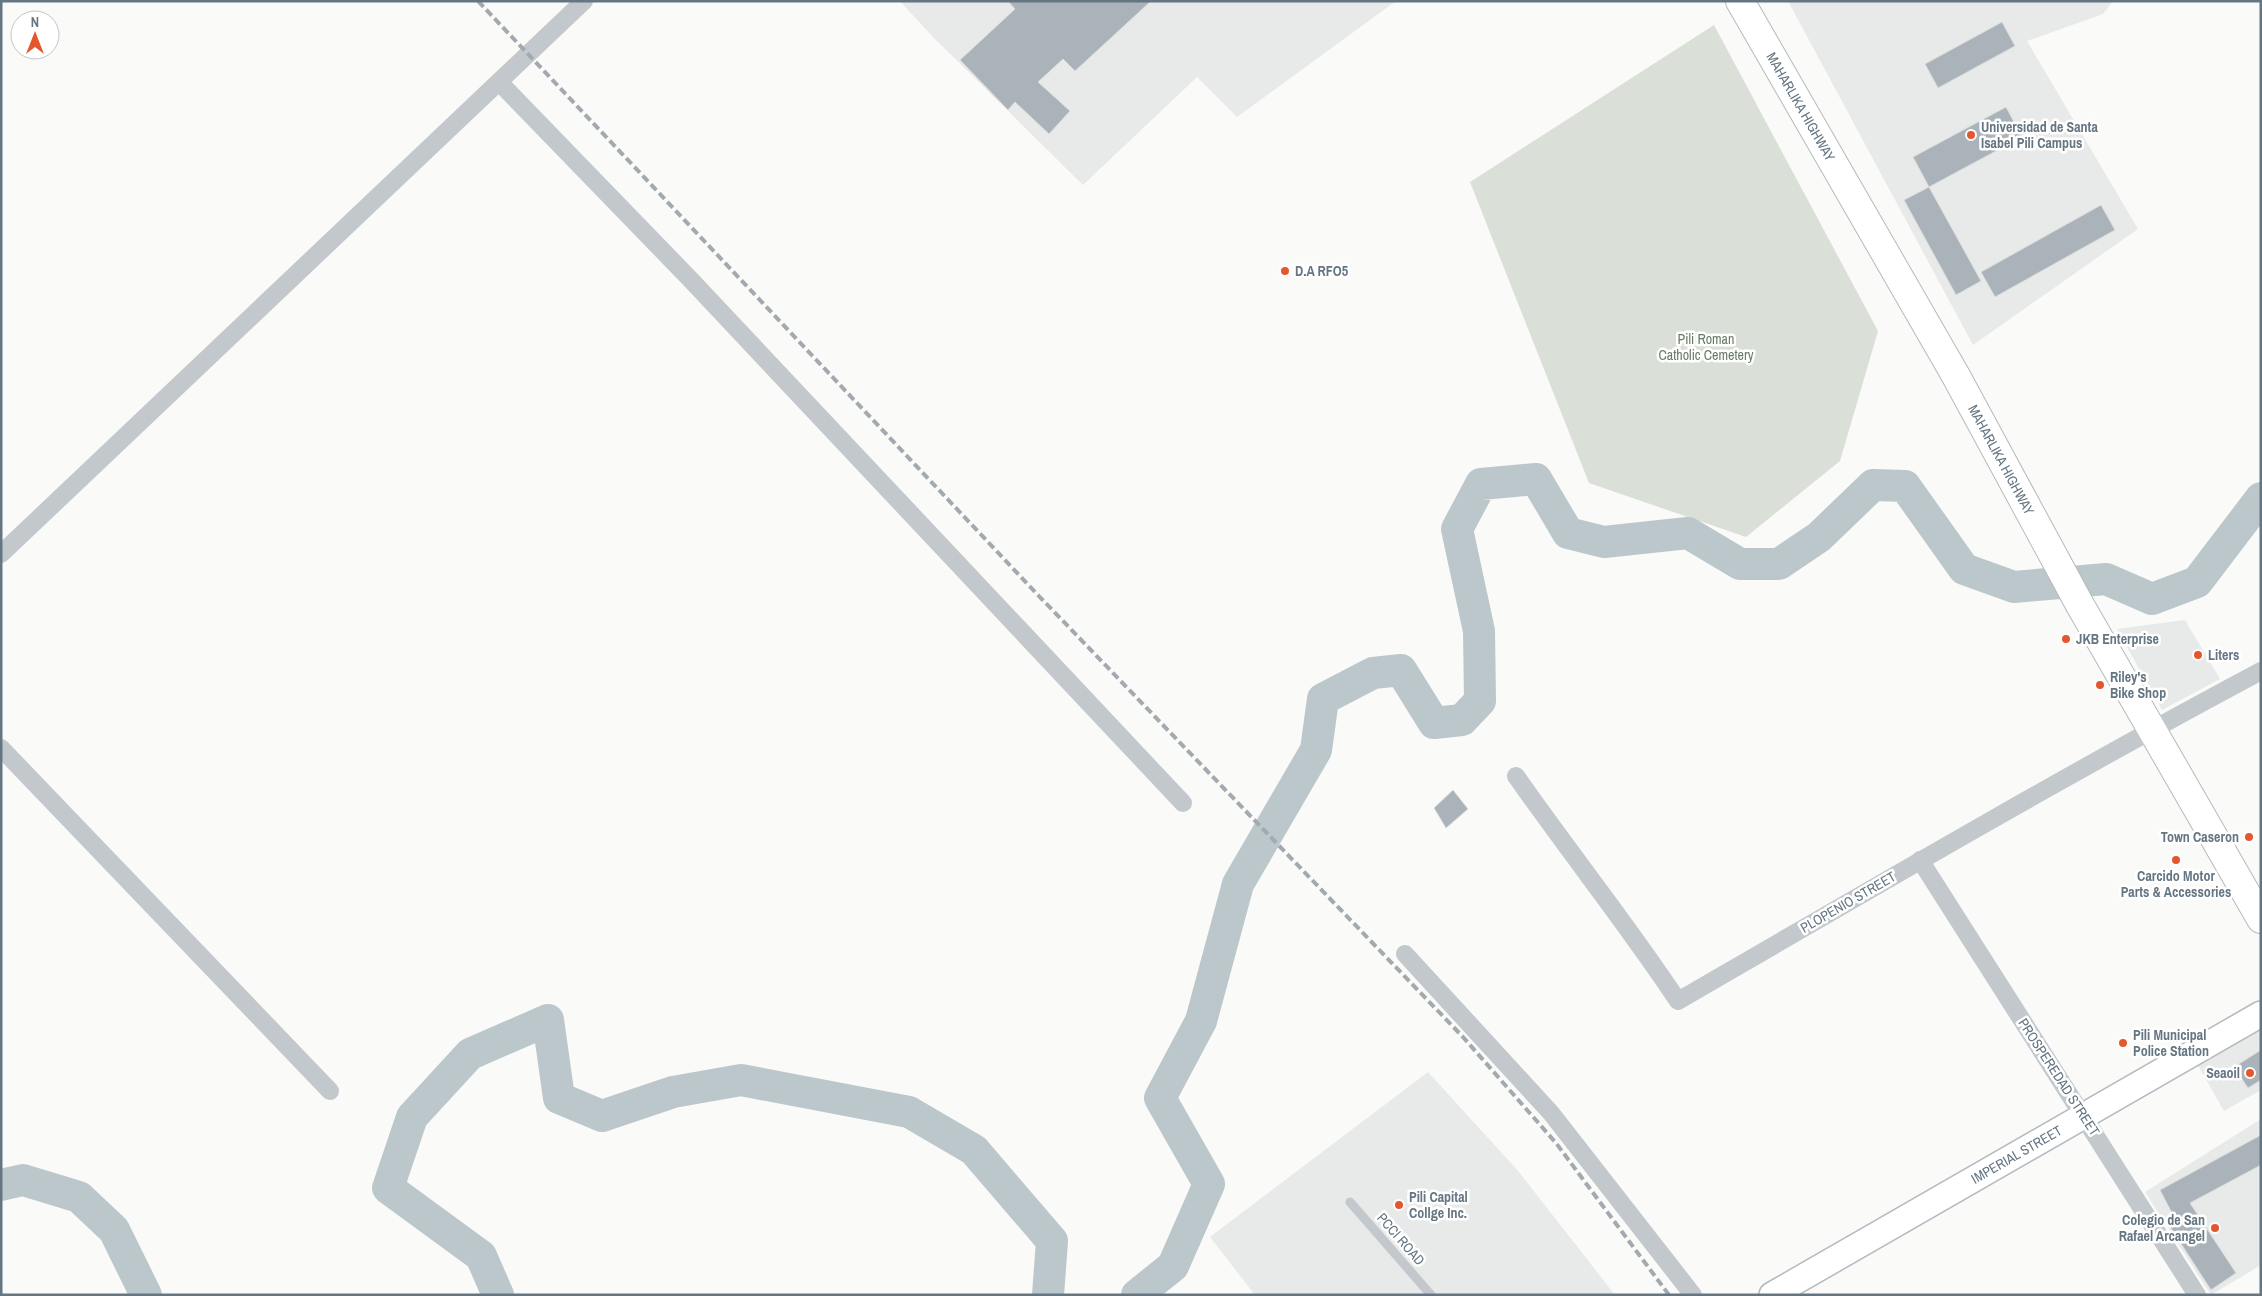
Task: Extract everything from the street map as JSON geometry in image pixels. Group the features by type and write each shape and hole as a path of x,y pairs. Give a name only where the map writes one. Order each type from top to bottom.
{"main road":[{"name":"MAHARLIKA HIGHWAY","path":"1740,1 1956,376 2080,605 2261,919"},
{"name":"IMPERIAL STREET","path":"1772,1295 2261,1014"}],"street":[{"path":"1,554 584,1"},
{"path":"499,82 690,279 1183,803"},
{"name":"PLOPENIO STREET","path":"1516,776 1554,832 1644,949 1678,1001 1920,860 2151,730 2261,671"},
{"path":"1,748 330,1091"},
{"name":"PROSPEREDAD STREET","path":"1920,860 2197,1295"},
{"path":"1405,954 1551,1113 1693,1295"}],"lane":[{"name":"PCCI ROAD","path":"1350,1202 1431,1295"}],"shaded area":[{"path":"900,1 1396,1 1237,117 1197,77 1083,185 932,36"},
{"name":"Universidad de Santa Isabel Pili Campus","path":"1788,1 2113,1 2103,14 2027,41 2138,229 1973,345"},
{"path":"2185,620 2220,679 2162,710 2117,629"},
{"path":"2261,1026 2261,1090 2224,1111 2196,1062"},
{"name":"Pili Capital Collge Inc.","path":"1428,1072 1519,1172 1615,1295 1255,1295 1210,1237"},
{"name":"Colegio de San Rafael Arcangel","path":"2261,1119 2261,1265 2211,1295 2145,1192"}],"green space":[{"name":"Pili Roman Catholic Cemetery","path":"1714,25 1878,331 1840,461 1746,537 1589,483 1470,182"}],"building":[{"path":"1008,1 1151,1 1075,71 1063,59 1038,82 1070,111 1049,134 1015,102 1008,110 960,60 1015,9"},
{"path":"2002,22 2015,46 1938,88 1925,64"},
{"path":"2006,107 2022,137 1929,187 1913,157"},
{"path":"1929,187 1981,281 1956,295 1904,200"},
{"path":"2101,205 2115,230 1995,297 1981,272"},
{"path":"1453,790 1468,809 1446,828 1434,808"},
{"name":"Seaoil","path":"2261,1050 2261,1080 2248,1088 2234,1067"},
{"path":"2261,1135 2261,1165 2190,1203 2236,1273 2211,1290 2167,1222 2174,1217 2160,1190"}],"waterway":[{"path":"1137,1295 1173,1266 1209,1184 1160,1098 1201,1021 1238,884 1316,750 1323,699 1373,673 1401,670 1434,723 1462,720 1480,701 1479,631 1457,529 1481,484 1536,479 1568,533 1604,542 1688,533 1740,564 1779,564 1819,537 1873,485 1905,486 1964,569 2014,587 2106,579 2152,599 2197,582 2261,498"},
{"path":"498,1295 481,1256 388,1188 412,1117 470,1054 548,1020 559,1098 602,1116 673,1092 741,1080 909,1112 974,1150 1052,1241 1048,1295"},
{"path":"1,1185 23,1180 79,1197 114,1230 146,1295"}],"railway":[{"path":"478,1 1037,594 1463,1037 1556,1143 1669,1295"}],"place":[{"name":"Universidad de Santa Isabel Pili Campus","path":"1971,135"},
{"name":"D.A RFO5","path":"1285,271"},
{"name":"JKB Enterprise","path":"2066,639"},
{"name":"Liters","path":"2198,655"},
{"name":"Riley's Bike Shop","path":"2100,685"},
{"name":"Town Caseron","path":"2249,837"},
{"name":"Carcido Motor Parts & Accessories","path":"2176,860"},
{"name":"Pili Municipal Police Station","path":"2123,1043"},
{"name":"Seaoil","path":"2250,1073"},
{"name":"Pili Capital Collge Inc.","path":"1399,1205"},
{"name":"Colegio de San Rafael Arcangel","path":"2215,1228"}]}
